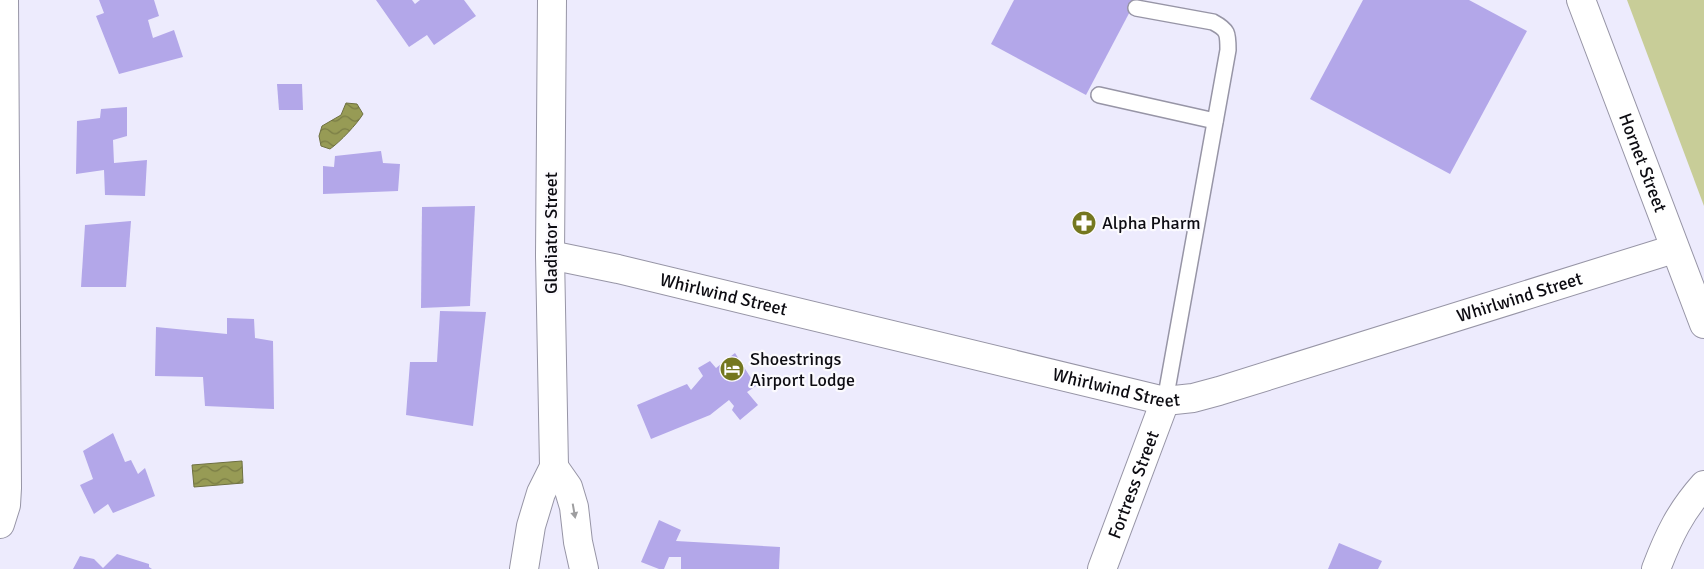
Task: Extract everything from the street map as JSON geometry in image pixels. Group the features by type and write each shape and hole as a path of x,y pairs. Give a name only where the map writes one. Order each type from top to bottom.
{"street":[{"path":"0,524 6,505 7,488 4,0"},
{"name":"Gladiator Street","path":"524,569 530,526 540,493 554,467 550,255 552,0"},
{"name":"Hornet Street","path":"1581,0 1704,324"},
{"name":"Whirlwind Street","path":"550,255 628,271 1165,401 1193,398 1219,391 1674,249"},
{"name":"Fortress Street","path":"1102,569 1165,401"},
{"path":"554,467 568,487 574,507 578,542 584,569"},
{"path":"1656,569 1671,531 1704,484"}],"lane":[{"path":"1136,8 1213,22 1223,27 1228,34 1228,50 1165,401"},
{"path":"1099,95 1215,121"}],"shaded area":[{"path":"1627,0 1704,0 1704,206"}],"water":[{"path":"346,103 357,104 363,114 348,133 330,149 321,146 319,136 322,126 341,115"},
{"path":"242,461 243,483 194,487 192,465"}],"building":[{"path":"99,0 154,0 159,16 148,20 153,38 174,30 183,57 119,74 96,16 104,13"},
{"path":"376,0 412,0 415,4 420,0 464,0 476,16 434,45 427,35 409,47"},
{"path":"1014,0 1136,0 1086,95 991,44"},
{"path":"1363,0 1469,0 1527,31 1450,174 1310,99"},
{"path":"277,84 302,84 303,110 279,110"},
{"path":"127,107 127,136 113,140 114,163 147,160 145,196 105,195 104,170 76,174 77,121 100,118 101,109"},
{"path":"381,151 383,163 400,164 398,191 323,194 323,166 334,167 335,156"},
{"path":"475,206 470,306 421,308 422,207"},
{"path":"131,221 126,287 81,287 85,225"},
{"path":"440,311 486,312 473,426 406,415 410,362 437,362"},
{"path":"227,318 254,319 255,338 273,341 274,409 205,406 203,377 155,376 156,327 227,334"},
{"path":"735,353 756,386 747,392 758,405 740,420 732,410 734,406 729,400 710,415 651,439 637,405 687,384 691,390 703,376 698,368 710,361 716,368"},
{"path":"113,433 125,462 131,460 138,474 145,468 155,496 113,513 108,504 94,514 80,485 93,479 83,451"},
{"path":"659,520 681,530 676,541 780,547 779,569 681,569 681,557 669,557 664,569 641,562"},
{"path":"1339,543 1382,561 1378,569 1328,569"},
{"path":"117,554 149,564 149,567 152,569 73,569 80,556 94,559 103,568"}],"place":[{"name":"Alpha Pharm","path":"1084,223"},
{"name":"Shoestrings Airport Lodge","path":"732,369"}]}
